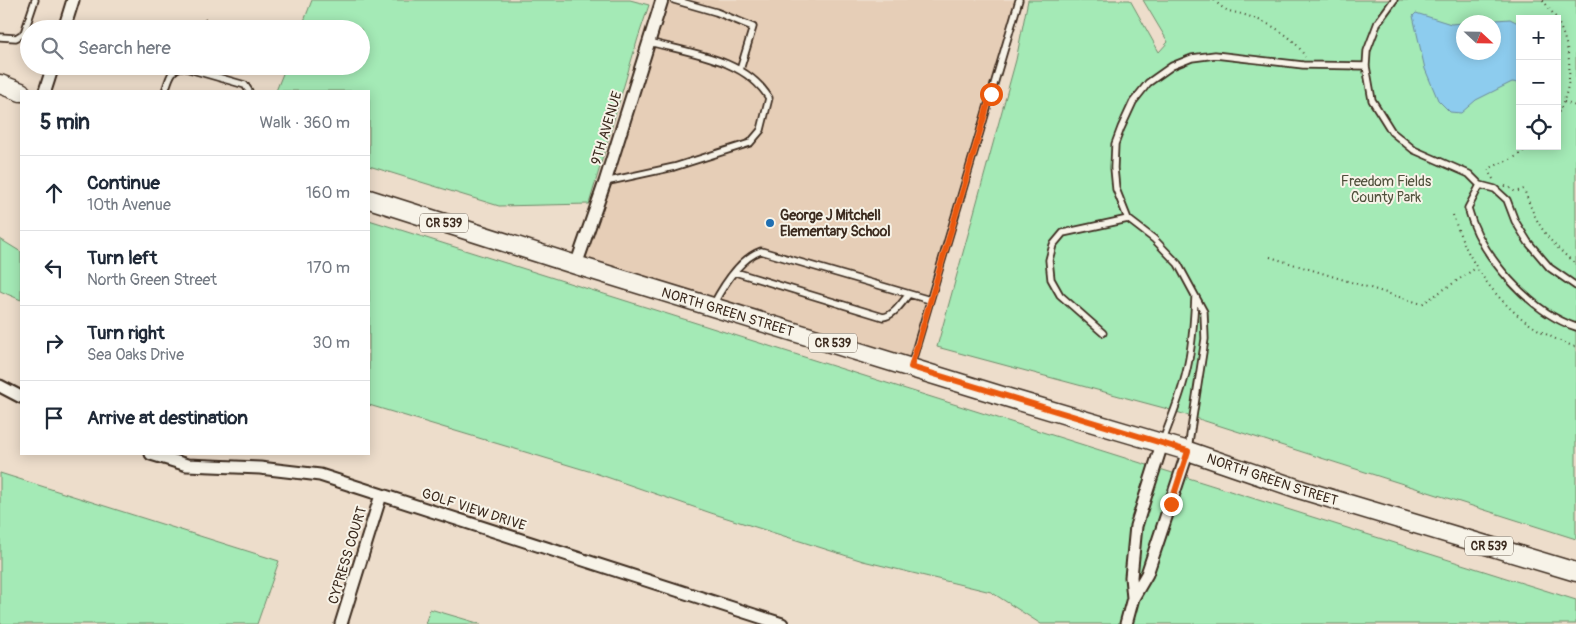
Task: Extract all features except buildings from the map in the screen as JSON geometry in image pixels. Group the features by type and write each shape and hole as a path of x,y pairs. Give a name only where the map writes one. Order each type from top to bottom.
{"main road":[{"path":"0,84 20,92"},
{"name":"NORTH GREEN STREET","path":"370,199 576,265 1188,451 1302,490 1576,572"}],"street":[{"path":"67,20 73,0"},
{"name":"9TH AVENUE","path":"576,265 605,182 662,0"},
{"path":"45,90 50,75"},
{"path":"0,386 20,396"},
{"path":"1133,598 1131,578 1136,526 1162,444"},
{"path":"1126,624 1133,598 1147,574 1188,451"},
{"name":"GOLF VIEW DRIVE","path":"153,455 187,465 260,468 320,475 782,624"},
{"name":"CYPRESS COURT","path":"341,624 381,495"}],"lane":[{"path":"28,20 35,0"},
{"path":"674,0 716,12 753,27 740,70"},
{"path":"911,367 1019,0"},
{"path":"1394,0 1378,22 1368,50 1366,66 1372,100 1392,132 1414,150 1470,174 1480,185 1495,189 1507,200 1515,222 1528,242 1550,268 1576,286"},
{"path":"0,37 16,38 20,36"},
{"path":"605,182 674,167 750,143 761,130 769,98 762,86 740,70 726,63 649,42"},
{"path":"1188,451 1205,339 1204,312 1178,264 1154,239 1128,219 1116,188 1114,168 1115,144 1133,102 1148,84 1172,66 1192,58 1215,55 1310,66 1366,66"},
{"path":"165,90 170,75"},
{"path":"212,75 245,85 248,90"},
{"path":"1480,185 1468,208 1472,222 1496,264 1530,301 1562,322 1576,327"},
{"path":"1103,333 1060,295 1051,279 1049,260 1053,245 1063,233 1128,219"},
{"path":"712,306 723,287 735,272 754,253 761,251 767,251 930,300"},
{"path":"735,272 883,317 892,313 909,294"},
{"path":"1162,444 1184,384 1194,326 1195,295"}],"path":[{"path":"1214,0 1222,9 1246,16 1284,34 1302,50 1310,66"},
{"path":"1543,0 1554,15"},
{"path":"1561,30 1568,48 1570,62 1568,85 1561,108"},
{"path":"1564,102 1576,106"},
{"path":"1576,127 1576,132"},
{"path":"1497,183 1488,171 1490,168 1517,156 1525,150"},
{"path":"1501,185 1515,192 1524,189 1530,209 1551,243 1576,264"},
{"path":"1453,215 1464,247 1488,287 1513,311 1548,336 1576,347"},
{"path":"1270,257 1422,304 1476,268"}],"shaded area":[{"name":"George J Mitchell Elementary School","path":"662,0 1016,0 908,366 576,265"}],"green space":[{"path":"312,0 630,0 649,5 589,204 499,206 370,166 370,90 276,90 282,75 370,75 370,20 304,20"},
{"name":"Freedom Fields County Park","path":"1028,0 1130,0 1159,52 1168,42 1143,0 1576,0 1576,539 1164,408 937,347 1016,60"},
{"path":"370,220 1576,600 1576,624 1041,624 991,592 863,561 711,513 595,473 370,405"},
{"path":"0,239 20,251 20,300 0,291"},
{"path":"0,473 279,561 257,624 0,624"},
{"path":"430,609 481,624 425,624"}],"water":[{"path":"1416,13 1451,24 1456,24 1456,60 1501,60 1501,20 1510,19 1516,22 1516,82 1512,82 1476,100 1461,113 1450,112 1438,100 1425,69 1413,16"}],"place":[{"name":"George J Mitchell Elementary School","path":"770,223"}],"route":[{"path":"991,94 911,367 1188,451 1171,504"}]}
